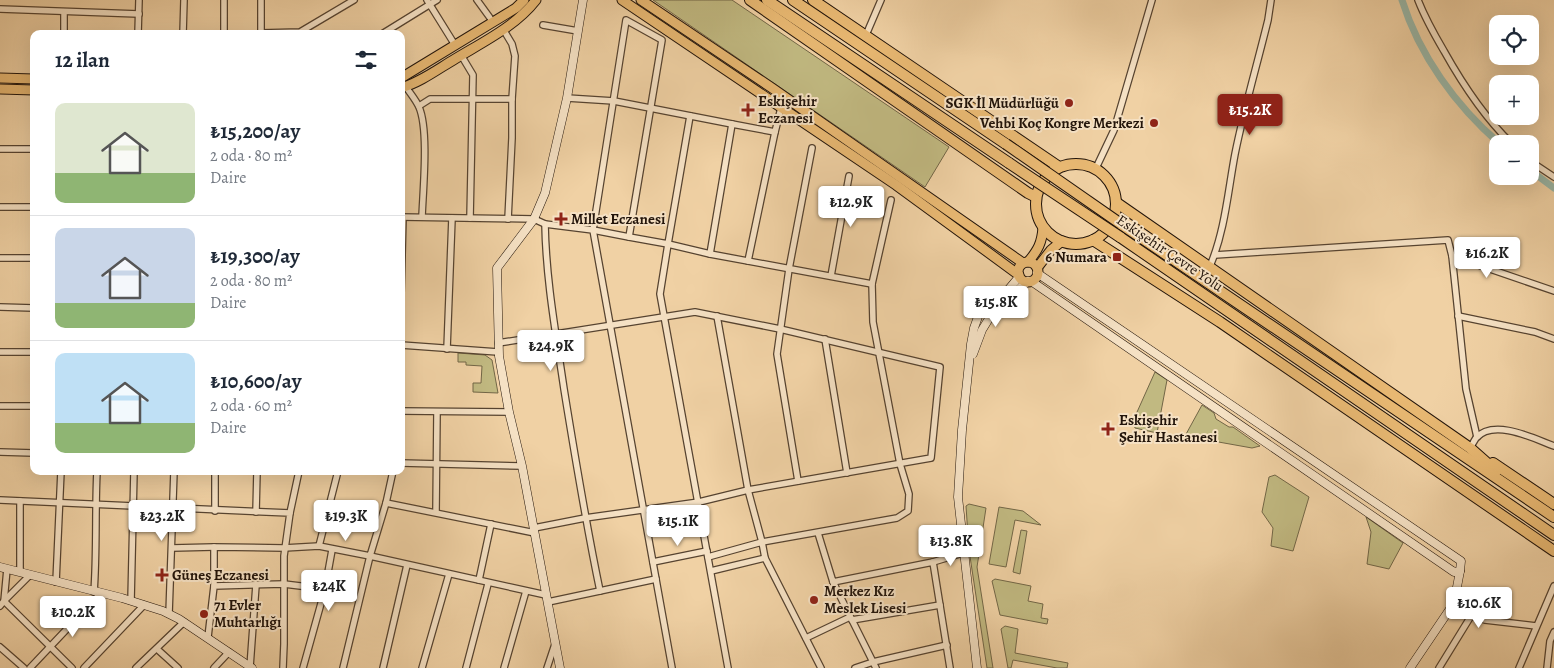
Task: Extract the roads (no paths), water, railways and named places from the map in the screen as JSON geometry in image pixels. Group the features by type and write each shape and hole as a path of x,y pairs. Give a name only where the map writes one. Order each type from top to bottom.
{"highway":[{"path":"750,0 1036,197"},
{"name":"Eskişehir Çevre Yolu","path":"768,0 1120,237 1554,535"},
{"name":"Eskişehir Çevre Yolu","path":"793,0 1554,517"},
{"path":"813,0 1059,167"},
{"path":"1071,163 1084,164 1096,168 1107,177 1114,189 1117,203 1115,214 1103,234 1093,240 1072,244 1052,236 1043,227 1037,213 1036,197 1040,184 1048,174 1059,167 1071,163"},
{"path":"1117,203 1470,448 1554,504"},
{"path":"1093,240 1220,322 1554,551"},
{"path":"1470,448 1526,498"}],"main road":[{"path":"405,76 516,8 524,0"},
{"path":"405,87 503,29 522,16 536,0"},
{"path":"622,0 896,185 1023,280 1030,281 1035,278 1037,271 1051,250 1062,241"},
{"path":"641,0 1026,263 1034,264 1037,271"},
{"path":"0,78 30,79"},
{"path":"0,89 30,90"},
{"path":"1019,276 1018,270 1039,250 1043,227"}],"street":[{"path":"138,30 139,0"},
{"path":"183,30 184,0"},
{"path":"224,0 224,30"},
{"path":"261,0 261,30"},
{"path":"303,30 354,0"},
{"path":"388,30 429,2 437,0"},
{"path":"477,0 493,22"},
{"path":"560,668 522,466 509,412 498,352 497,268 534,219 545,193 567,98 583,0"},
{"path":"866,36 880,0"},
{"path":"1096,168 1114,130 1152,0"},
{"path":"1210,266 1215,255 1222,227 1236,152 1268,20 1271,0"},
{"path":"1418,0 1424,17 1462,84 1493,125 1503,135"},
{"path":"429,2 455,45"},
{"path":"0,9 139,14"},
{"path":"64,12 64,30"},
{"path":"629,237 662,40 626,20 593,230 672,668"},
{"path":"543,25 578,31"},
{"path":"503,29 512,44 514,56 508,219"},
{"path":"461,55 473,75 470,218"},
{"path":"405,89 419,106 423,120 424,182 422,216"},
{"path":"567,98 614,101 775,132"},
{"path":"419,106 430,99 512,100"},
{"path":"748,261 781,108"},
{"path":"690,116 660,294 728,668"},
{"path":"710,254 732,124"},
{"path":"798,481 777,354 789,269 812,148"},
{"path":"0,149 30,149"},
{"path":"1539,167 1554,177"},
{"path":"831,276 850,176"},
{"path":"653,562 708,554 762,542 898,518 908,511 909,494 900,464 873,322 872,284 891,200"},
{"path":"0,208 30,207"},
{"path":"405,217 534,219 545,224 593,230 872,284"},
{"path":"447,349 452,218"},
{"path":"545,224 545,260 555,333 585,518 600,591"},
{"path":"1215,255 1448,240 1452,256 1466,389 1477,436"},
{"path":"1452,256 1554,291"},
{"path":"0,258 30,258"},
{"path":"1037,271 1461,561 1454,602 1410,668"},
{"path":"977,668 963,553 958,487 971,344 974,328 980,314 990,303 1008,290 1019,276"},
{"path":"968,378 973,353 982,330 993,312 1030,281 1454,572 1460,571"},
{"path":"0,307 30,308"},
{"path":"386,503 491,524 534,530 585,518 699,502 748,490 931,458 940,367 780,329 695,312 609,324 498,343"},
{"path":"717,316 748,490 762,542 764,558 821,668"},
{"path":"1458,316 1535,332 1554,339"},
{"path":"824,339 847,473"},
{"path":"405,346 498,352"},
{"path":"0,352 30,352"},
{"path":"0,406 30,406"},
{"path":"405,411 509,412"},
{"path":"436,512 437,412"},
{"path":"1470,448 1477,436 1490,431 1512,430 1554,446"},
{"path":"0,452 30,453"},
{"path":"405,463 522,466"},
{"path":"56,582 62,475"},
{"path":"30,668 98,592 95,505 97,475"},
{"path":"131,601 134,475"},
{"path":"169,614 174,475"},
{"path":"215,475 215,511"},
{"path":"256,512 257,475"},
{"path":"283,668 284,548 298,475"},
{"path":"319,546 337,475"},
{"path":"343,668 392,475"},
{"path":"0,500 290,514"},
{"path":"20,501 20,572"},
{"path":"479,580 491,524"},
{"path":"818,533 833,582 876,668"},
{"path":"172,548 284,548 319,546 479,580 488,584 526,591 547,599 600,591 656,579"},
{"path":"208,637 214,586 214,547"},
{"path":"303,668 325,589 332,550"},
{"path":"833,582 933,562 963,553"},
{"path":"711,571 764,558"},
{"path":"933,562 950,668"},
{"path":"383,668 407,565"},
{"path":"2,604 4,568 131,601 169,614 208,637 251,668"},
{"path":"422,668 449,574"},
{"path":"2,604 30,575"},
{"path":"214,586 284,584 325,589"},
{"path":"466,668 488,584"},
{"path":"251,668 256,585"},
{"path":"1518,668 1554,586"},
{"path":"504,668 526,591"},
{"path":"2,604 72,668"},
{"path":"84,668 144,605"},
{"path":"806,638 851,618 940,605"},
{"path":"1439,668 1470,616 1485,620 1536,626"},
{"path":"136,668 184,622"},
{"path":"1547,668 1550,641 1554,632"},
{"path":"547,668 555,643"},
{"path":"855,668 947,645"},
{"path":"0,647 24,668"},
{"path":"157,649 178,668"},
{"path":"214,668 229,652"}],"waterway":[{"path":"1402,0 1409,20 1429,60 1454,96 1490,135"},
{"path":"1539,177 1554,188"}],"place":[{"name":"SGK İl Müdürlüğü","path":"1069,103"},
{"name":"Eskişehir Eczanesi","path":"748,110"},
{"name":"Vehbi Koç Kongre Merkezi","path":"1154,123"},
{"name":"Millet Eczanesi","path":"561,219"},
{"name":"6 Numara","path":"1117,257"},
{"name":"Eskişehir Şehir Hastanesi","path":"1108,429"},
{"name":"Güneş Eczanesi","path":"162,575"},
{"name":"Merkez Kız Meslek Lisesi","path":"814,600"},
{"name":"71 Evler Muhtarlığı","path":"204,614"}]}
